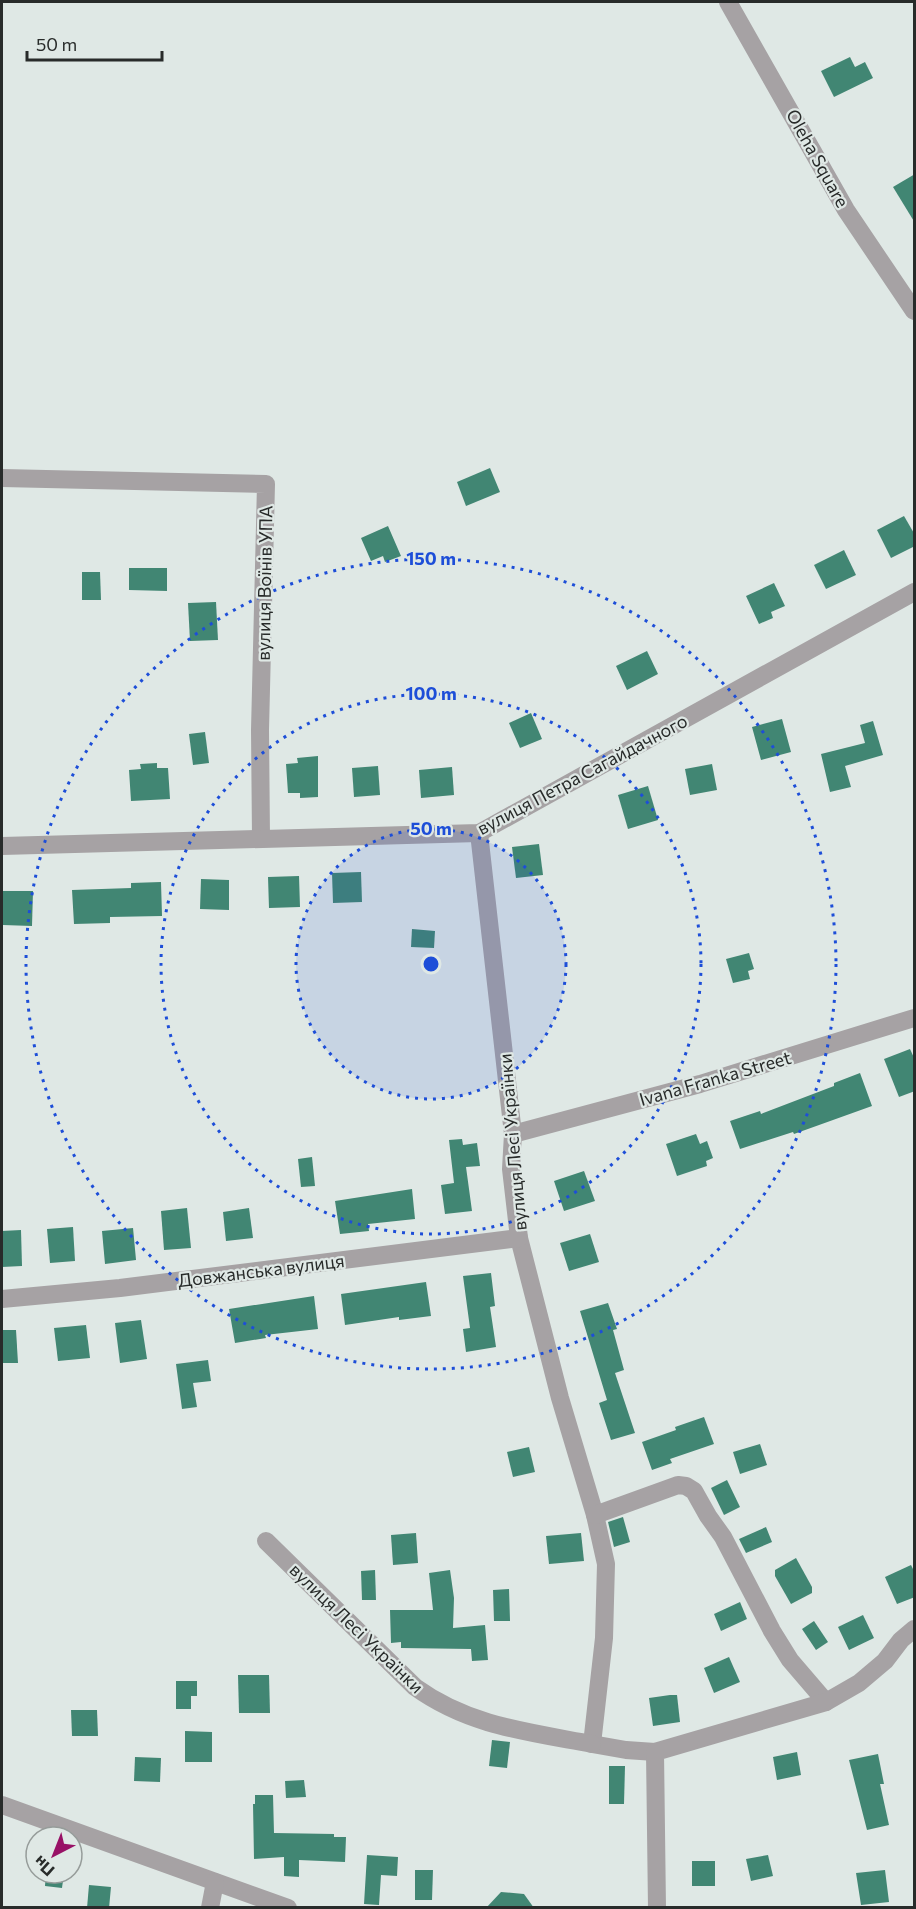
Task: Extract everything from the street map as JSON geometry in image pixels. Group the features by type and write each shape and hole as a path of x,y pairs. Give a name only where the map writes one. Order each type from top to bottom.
{"street":[{"name":"Oleha Square","path":"728,2 846,210 915,311"},
{"name":"вулиця Воїнів УПА","path":"2,478 266,484 260,730 261,838"},
{"name":"вулиця Петра Сагайдачного","path":"2,846 479,833 915,592"},
{"name":"вулиця Лесі Українки","path":"479,833 513,1134 511,1168 519,1238 560,1398 595,1515 606,1564 604,1638 592,1744"},
{"name":"Ivana Franka Street","path":"513,1134 700,1084 915,1018"},
{"name":"Довжанська вулиця","path":"2,1299 120,1288 519,1238"},
{"path":"595,1515 678,1485 686,1486 694,1491 723,1536 784,1651 826,1702"},
{"name":"вулиця Лесі Українки","path":"266,1541 415,1687 429,1697 457,1711 502,1728 626,1750 655,1752 826,1702 860,1683 885,1661 901,1640 915,1629"},
{"path":"655,1752 657,1908"},
{"path":"2,1805 288,1908"},
{"path":"210,1908 215,1882"}],"building":[{"path":"850,57 855,67 865,62 873,78 834,97 821,71"},
{"path":"915,174 915,223 893,187"},
{"path":"490,468 500,492 466,506 457,482"},
{"path":"904,516 915,535 915,546 891,558 877,530"},
{"path":"388,526 401,556 385,562 383,556 371,561 361,538"},
{"path":"844,550 856,575 826,589 814,565"},
{"path":"129,568 167,568 167,591 129,590"},
{"path":"82,572 100,572 101,600 82,600"},
{"path":"774,583 785,606 771,612 773,618 759,624 746,596"},
{"path":"216,602 218,640 190,641 188,603"},
{"path":"647,651 658,674 627,690 616,666"},
{"path":"531,713 542,739 520,748 509,723"},
{"path":"782,719 791,752 761,760 752,727"},
{"path":"873,721 883,755 845,766 851,787 830,792 821,754 865,743 860,725"},
{"path":"205,732 209,763 193,765 189,734"},
{"path":"318,756 318,797 300,798 300,793 288,793 286,764 298,763 297,758"},
{"path":"157,763 157,768 168,768 170,799 131,801 129,770 141,769 140,764"},
{"path":"712,764 717,790 690,795 685,769"},
{"path":"378,766 380,795 354,797 352,768"},
{"path":"452,767 454,795 421,798 419,770"},
{"path":"648,786 658,820 628,829 618,795"},
{"path":"539,844 543,875 516,878 512,847"},
{"path":"361,872 362,902 333,903 332,873"},
{"path":"299,876 300,907 269,908 268,877"},
{"path":"201,879 229,880 229,910 200,909"},
{"path":"161,882 162,916 110,917 110,923 74,924 72,890 131,888 131,883"},
{"path":"3,891 33,891 32,926 3,925"},
{"path":"412,929 435,931 434,948 411,947"},
{"path":"749,953 754,969 748,971 750,979 733,983 726,959"},
{"path":"910,1049 915,1060 915,1091 899,1097 884,1059"},
{"path":"860,1073 872,1106 794,1134 793,1132 740,1149 730,1121 760,1111 761,1114 834,1086 834,1083"},
{"path":"696,1134 700,1144 707,1141 713,1158 706,1161 707,1166 677,1176 666,1144"},
{"path":"462,1139 463,1145 477,1143 480,1166 466,1167 472,1211 445,1214 441,1185 454,1183 449,1140"},
{"path":"312,1157 315,1186 301,1187 298,1159"},
{"path":"584,1171 595,1201 564,1211 554,1181"},
{"path":"412,1189 415,1219 368,1224 369,1231 340,1234 335,1201"},
{"path":"187,1208 191,1248 164,1250 161,1211"},
{"path":"249,1208 253,1238 226,1241 223,1212"},
{"path":"73,1227 75,1261 50,1263 47,1229"},
{"path":"133,1228 136,1260 105,1264 102,1231"},
{"path":"21,1230 22,1266 2,1267 2,1231"},
{"path":"590,1234 599,1262 569,1271 560,1243"},
{"path":"491,1273 495,1306 490,1307 496,1347 466,1352 463,1329 470,1328 463,1276"},
{"path":"426,1282 431,1316 399,1320 399,1317 345,1325 341,1294"},
{"path":"314,1296 318,1329 265,1335 266,1338 235,1343 229,1309"},
{"path":"608,1303 617,1329 613,1330 624,1370 615,1373 635,1433 611,1440 599,1403 607,1400 580,1311"},
{"path":"141,1320 147,1359 120,1363 115,1323"},
{"path":"86,1325 90,1358 58,1361 54,1328"},
{"path":"2,1330 16,1330 18,1363 2,1363"},
{"path":"208,1360 211,1381 193,1383 197,1407 182,1409 176,1364"},
{"path":"704,1417 714,1444 670,1459 672,1463 652,1470 642,1442"},
{"path":"760,1444 767,1465 740,1474 733,1452"},
{"path":"529,1447 535,1472 513,1477 507,1452"},
{"path":"727,1480 740,1507 724,1515 711,1488"},
{"path":"623,1517 630,1542 614,1547 608,1522"},
{"path":"766,1527 772,1542 746,1553 739,1539"},
{"path":"416,1533 418,1563 393,1565 391,1535"},
{"path":"581,1533 584,1561 549,1564 546,1536"},
{"path":"796,1558 812,1587 812,1593 791,1604 775,1576 775,1570"},
{"path":"911,1565 915,1573 915,1597 897,1604 885,1577"},
{"path":"375,1570 376,1600 362,1600 361,1571"},
{"path":"450,1570 454,1598 453,1628 485,1625 488,1660 472,1661 471,1649 401,1648 401,1642 391,1643 390,1610 433,1610 429,1573"},
{"path":"509,1589 510,1621 494,1621 493,1590"},
{"path":"740,1602 747,1619 721,1631 714,1614"},
{"path":"863,1615 874,1638 849,1650 838,1627"},
{"path":"814,1621 828,1642 816,1650 802,1629"},
{"path":"729,1657 740,1682 714,1693 704,1668"},
{"path":"238,1675 269,1675 270,1713 239,1713"},
{"path":"176,1681 197,1681 197,1696 191,1696 191,1709 176,1709"},
{"path":"677,1695 680,1722 653,1726 649,1698"},
{"path":"71,1710 97,1710 98,1736 72,1736"},
{"path":"185,1731 212,1732 212,1762 185,1762"},
{"path":"492,1740 510,1742 507,1768 489,1766"},
{"path":"797,1752 801,1775 777,1780 773,1757"},
{"path":"878,1754 884,1784 880,1784 889,1825 867,1830 849,1760"},
{"path":"135,1757 161,1758 160,1782 134,1781"},
{"path":"609,1766 625,1766 624,1804 609,1804"},
{"path":"304,1780 306,1797 286,1798 285,1781"},
{"path":"255,1795 273,1795 274,1833 334,1834 334,1837 346,1837 345,1862 299,1860 299,1877 284,1876 284,1857 254,1859 253,1804 255,1804"},
{"path":"367,1855 398,1857 397,1876 381,1875 379,1905 364,1904"},
{"path":"768,1855 773,1876 751,1881 746,1859"},
{"path":"692,1861 715,1861 715,1886 692,1886"},
{"path":"415,1870 433,1870 432,1900 415,1900"},
{"path":"885,1870 889,1902 861,1905 856,1873"},
{"path":"45,1885 62,1885 62,1888"},
{"path":"89,1885 111,1887 109,1908 87,1908"},
{"path":"501,1892 524,1894 534,1908 486,1908"}]}
